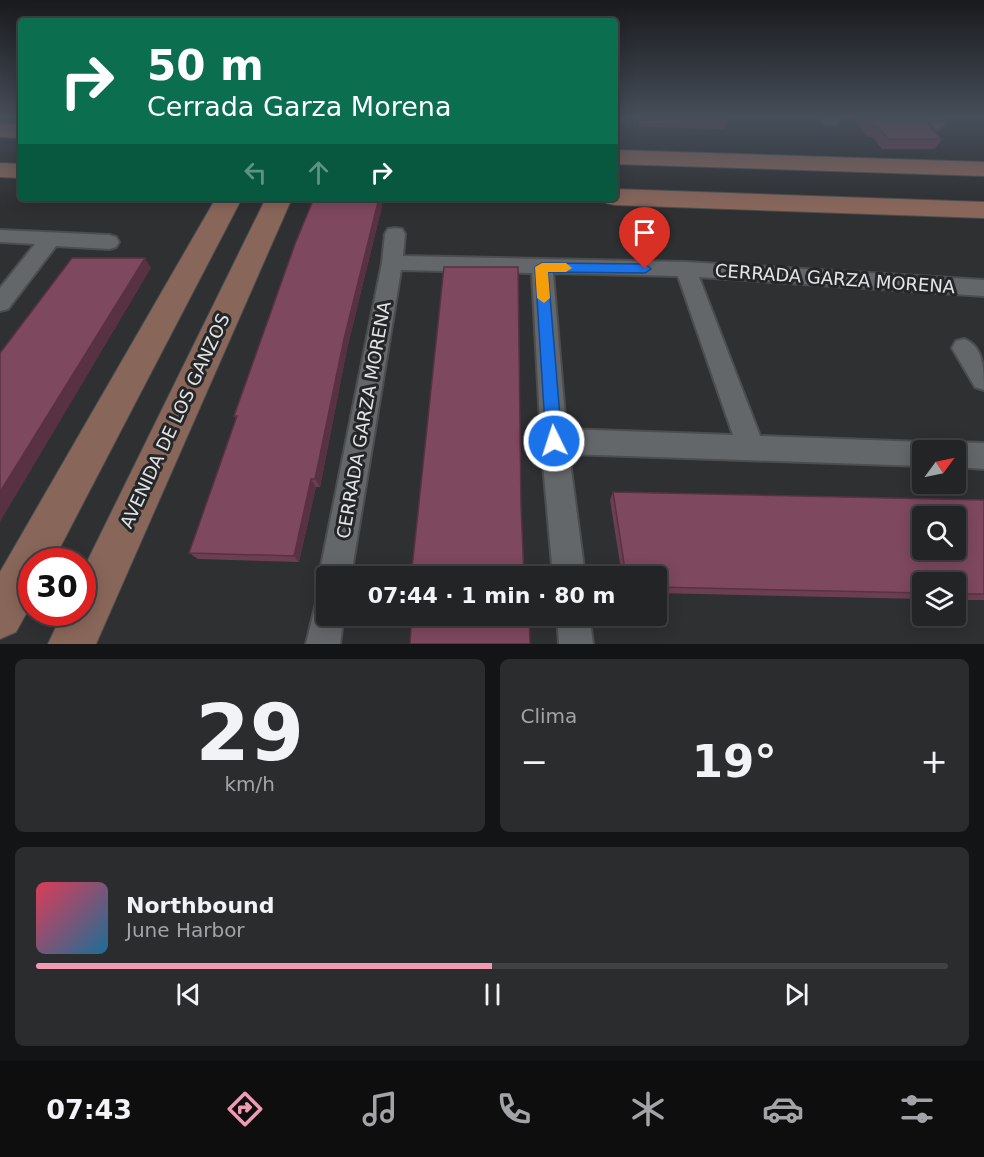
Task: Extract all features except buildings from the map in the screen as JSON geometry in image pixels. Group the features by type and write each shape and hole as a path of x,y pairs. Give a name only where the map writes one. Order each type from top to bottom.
{"main road":[{"path":"618,157 984,169"},
{"path":"0,170 18,171"},
{"path":"618,197 984,210"},
{"path":"0,616 227,201"},
{"name":"AVENIDA DE LOS GANZOS","path":"72,644 278,201"}],"street":[{"name":"CERRADA GARZA MORENA","path":"337,566 392,263 395,234"},
{"path":"0,236 109,242"},
{"path":"0,303 51,238"},
{"name":"CERRADA GARZA MORENA","path":"392,263 686,269 984,288"},
{"path":"542,267 554,441 568,566"},
{"name":"CERRADA GARZA MORENA","path":"686,269 751,447"},
{"path":"964,348 984,380"},
{"path":"554,441 912,454"},
{"path":"966,455 984,456"},
{"path":"323,644 326,626"},
{"path":"574,626 576,644"}],"slow traffic":[{"path":"544,298 542,267 566,268"}],"route":[{"path":"554,441 542,267 645,269"}]}
